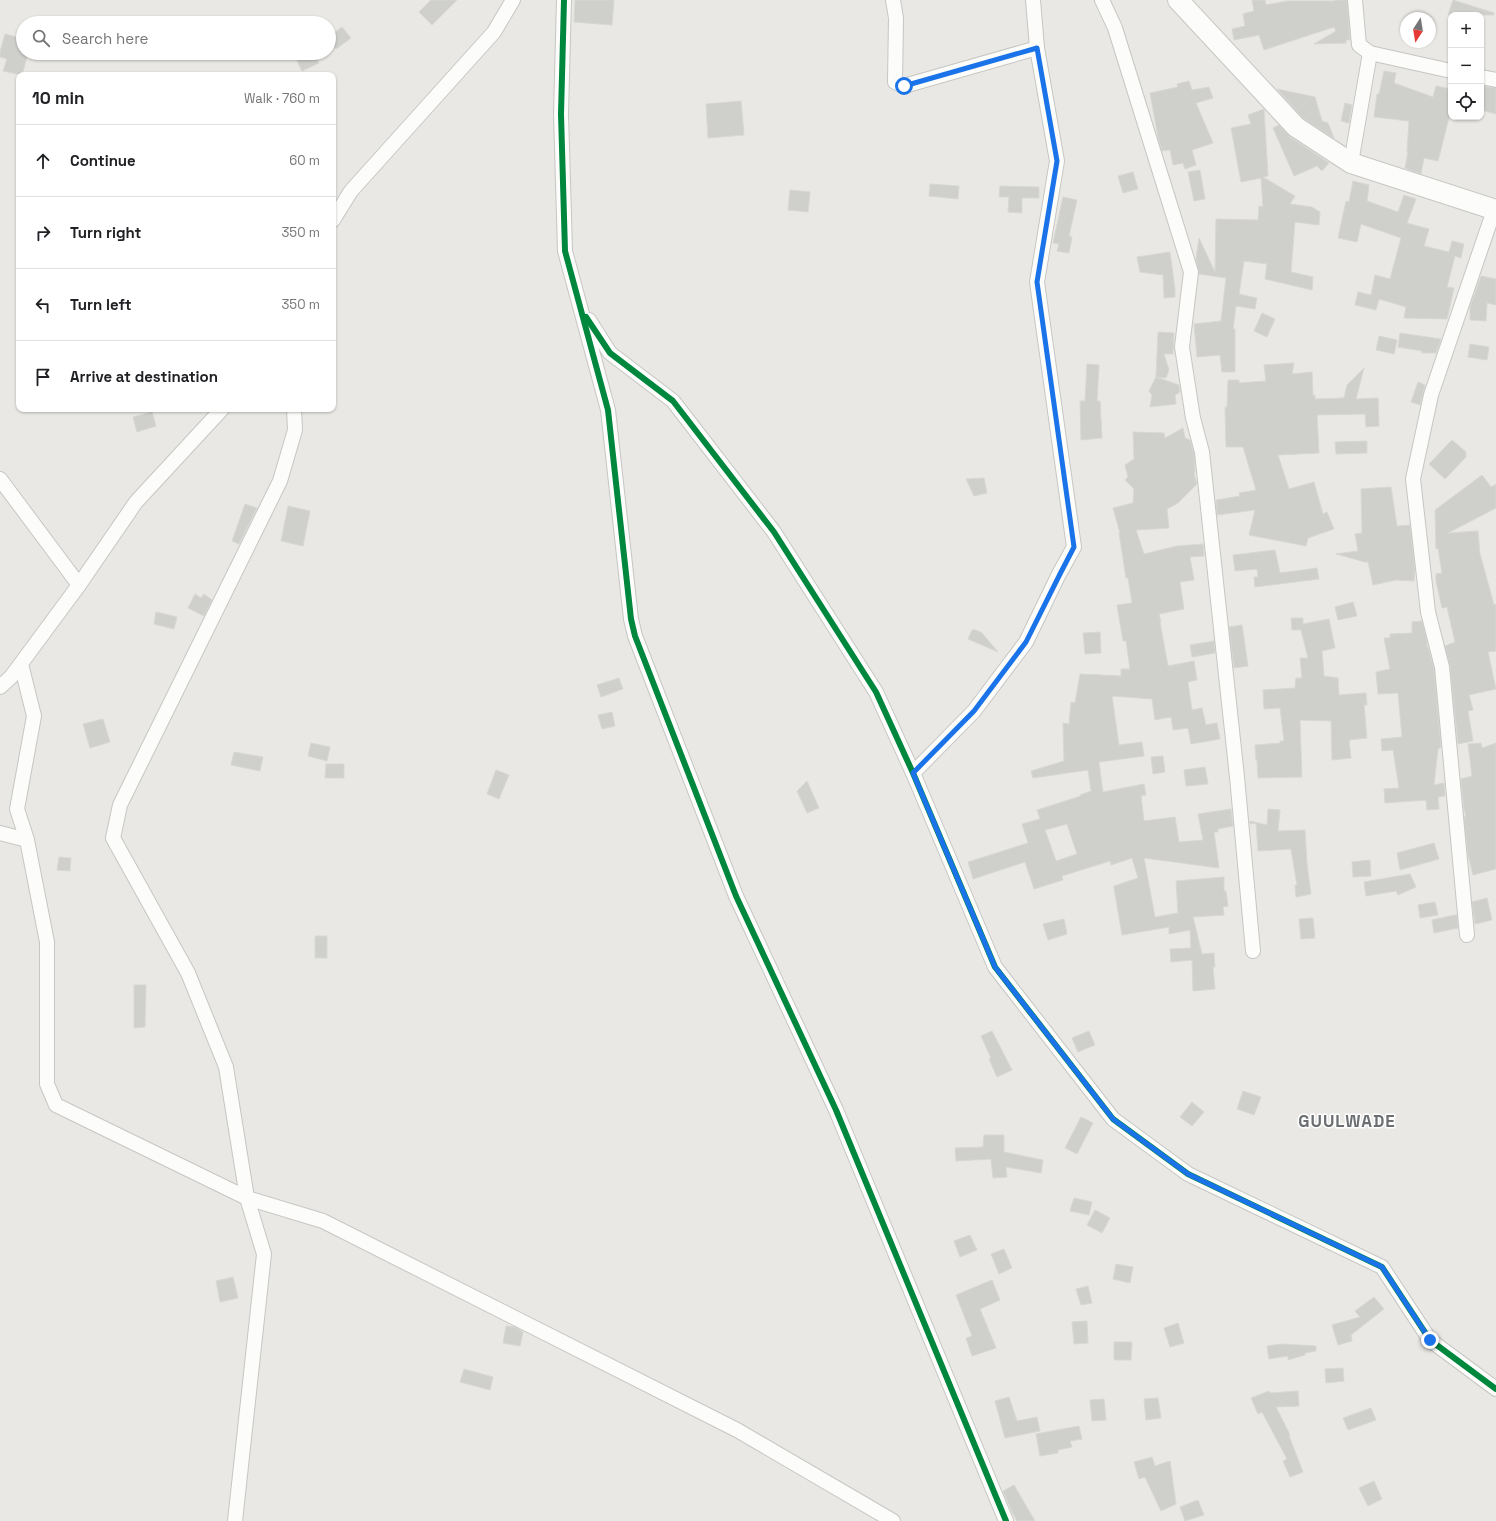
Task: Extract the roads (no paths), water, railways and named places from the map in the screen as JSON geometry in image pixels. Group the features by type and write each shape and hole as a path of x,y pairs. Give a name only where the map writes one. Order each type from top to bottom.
{"street":[{"path":"336,215 351,191 494,32 513,0"},
{"path":"564,0 561,114 565,251 608,410 631,619 635,636 736,896 836,1110 1006,1521"},
{"path":"893,0 896,18 895,82 904,86 1037,48"},
{"path":"913,773 974,711 1026,642 1074,547 1037,282 1057,161 1037,48 1033,0"},
{"path":"1102,0 1115,28 1191,272 1182,347 1193,418 1202,452 1237,785 1252,951"},
{"path":"1178,0 1296,127 1351,163 1495,210 1431,395 1413,480 1428,612 1442,667 1466,935"},
{"path":"1355,0 1359,45 1370,53 1448,70"},
{"path":"1351,163 1370,53"},
{"path":"1484,78 1496,80"},
{"path":"581,308 610,353 673,401 774,532 876,692 913,773 995,967 1113,1119 1188,1174 1382,1267 1430,1340 1496,1389"},
{"path":"0,687 12,677 79,585 136,502 219,412"},
{"path":"235,1521 264,1254 247,1198 226,1067 188,974 113,838 120,805 280,481 295,430 294,412"},
{"path":"0,479 79,585"},
{"path":"21,664 34,716 17,809 27,840 47,942 48,1084 56,1105 247,1198 322,1221 737,1430 893,1521"},
{"path":"0,833 27,840"}],"district":[{"name":"GUULWADE","path":"1347,1121"}]}
